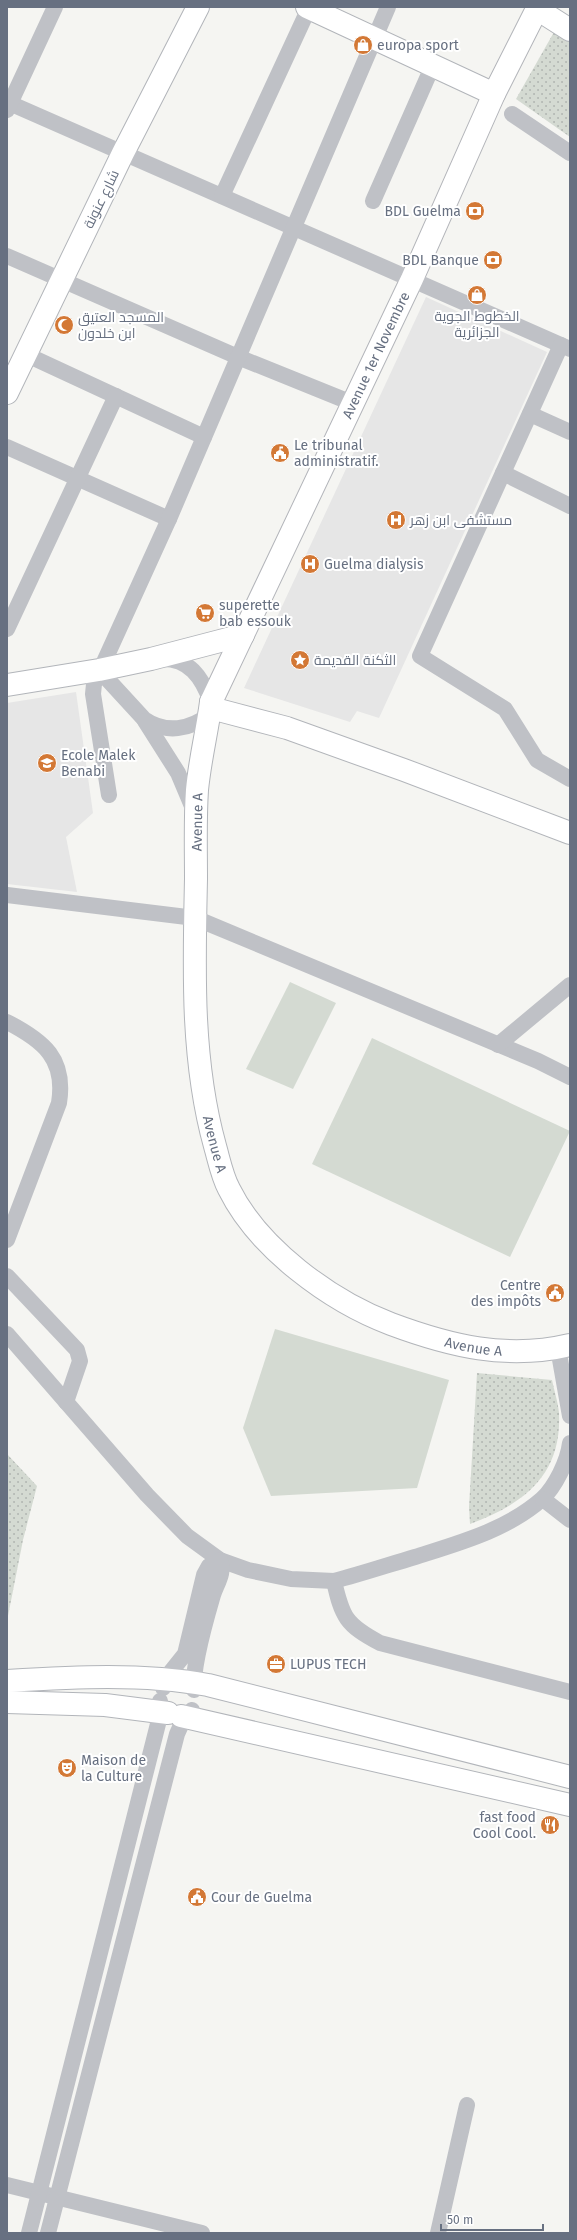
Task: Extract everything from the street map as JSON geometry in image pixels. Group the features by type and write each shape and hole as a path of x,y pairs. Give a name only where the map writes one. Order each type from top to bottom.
{"main road":[{"name":"شارع عنونة","path":"7,393 123,153 198,7"},
{"path":"308,7 494,94"},
{"path":"536,8 570,30"},
{"name":"Avenue 1er Novembre","path":"211,708 243,635 412,279 494,94 536,8"},
{"path":"7,685 99,670 151,659 243,635"},
{"path":"211,708 287,728 569,830"},
{"name":"Avenue A","path":"211,708 201,748 197,793 195,918 197,1038 202,1088 218,1160 228,1188 247,1218 272,1248 308,1277 341,1299 380,1319 420,1334 467,1348 518,1352 564,1346"},
{"path":"7,1681 133,1676 177,1699 570,1805"},
{"path":"7,1702 105,1705 177,1699 570,1777"}],"street":[{"path":"55,7 8,105 123,153 566,347 530,414 420,656 505,709 537,760 570,779"},
{"path":"222,196 308,7"},
{"path":"109,795 93,694 99,670 169,519 388,7"},
{"path":"373,201 433,65"},
{"path":"512,114 570,153"},
{"path":"7,256 238,356 352,403"},
{"path":"25,354 204,437"},
{"path":"7,629 116,396"},
{"path":"530,414 570,432"},
{"path":"7,447 169,519"},
{"path":"503,474 570,506"},
{"path":"144,720 161,728 180,729 192,726 211,708 208,691 193,669 181,661 171,659 151,659"},
{"path":"99,670 144,720 178,773 197,818"},
{"path":"7,895 195,918 498,1045 570,1077"},
{"path":"498,1045 570,985"},
{"path":"7,1022 36,1040 50,1053 60,1076 61,1090 59,1103 7,1240"},
{"path":"7,1276 77,1350 80,1361 66,1402"},
{"path":"7,1334 157,1507 187,1536 220,1560 248,1570 291,1580 334,1581 481,1535 506,1523 543,1499 557,1479 569,1451 570,1443"},
{"path":"564,1346 570,1416"},
{"path":"543,1499 570,1520"},
{"path":"187,1536 202,1561 204,1575"},
{"path":"48,2233 177,1734 177,1699 185,1654 204,1575 209,1566 220,1560"},
{"path":"29,2233 177,1699 213,1595 222,1574 220,1560"},
{"path":"219,1581 234,1573 248,1570"},
{"path":"334,1581 340,1609 349,1623 362,1634 380,1643 570,1692"},
{"path":"438,2233 467,2105"},
{"path":"7,2185 202,2233"}],"shaded area":[{"path":"558,25 570,34 570,137 516,99"},
{"name":"مستشفى ابن زهر","path":"426,297 547,352 379,718 357,711 350,722 244,688"},
{"name":"Ecole Malek Benabi","path":"76,692 93,813 66,837 77,892 7,884 7,703"},
{"path":"290,982 336,1003 293,1089 246,1069"},
{"path":"372,1038 570,1131 510,1257 312,1164"},
{"path":"275,1329 449,1380 417,1488 271,1496 243,1428"},
{"path":"477,1373 552,1380 559,1413 558,1435 554,1454 546,1470 536,1484 523,1496 507,1507 470,1524 469,1507"},
{"path":"7,1454 37,1486 23,1540 7,1621"}],"place":[{"name":"europa sport","path":"363,45"},
{"name":"BDL Guelma","path":"475,211"},
{"name":"BDL Banque","path":"493,260"},
{"name":"الخطوط الجوية الجزائرية","path":"477,295"},
{"name":"المسجد العتيق ابن خلدون","path":"64,325"},
{"name":"Le tribunal administratif.","path":"280,453"},
{"name":"مستشفى ابن زهر","path":"396,520"},
{"name":"Guelma dialysis","path":"310,564"},
{"name":"superette bab essouk","path":"205,613"},
{"name":"الثكنة القديمة","path":"300,660"},
{"name":"Ecole Malek Benabi","path":"47,763"},
{"name":"Centre des impôts","path":"555,1293"},
{"name":"LUPUS TECH","path":"276,1664"},
{"name":"Maison de la Culture","path":"67,1768"},
{"name":"fast food Cool Cool.","path":"550,1825"},
{"name":"Cour de Guelma","path":"197,1897"}]}
